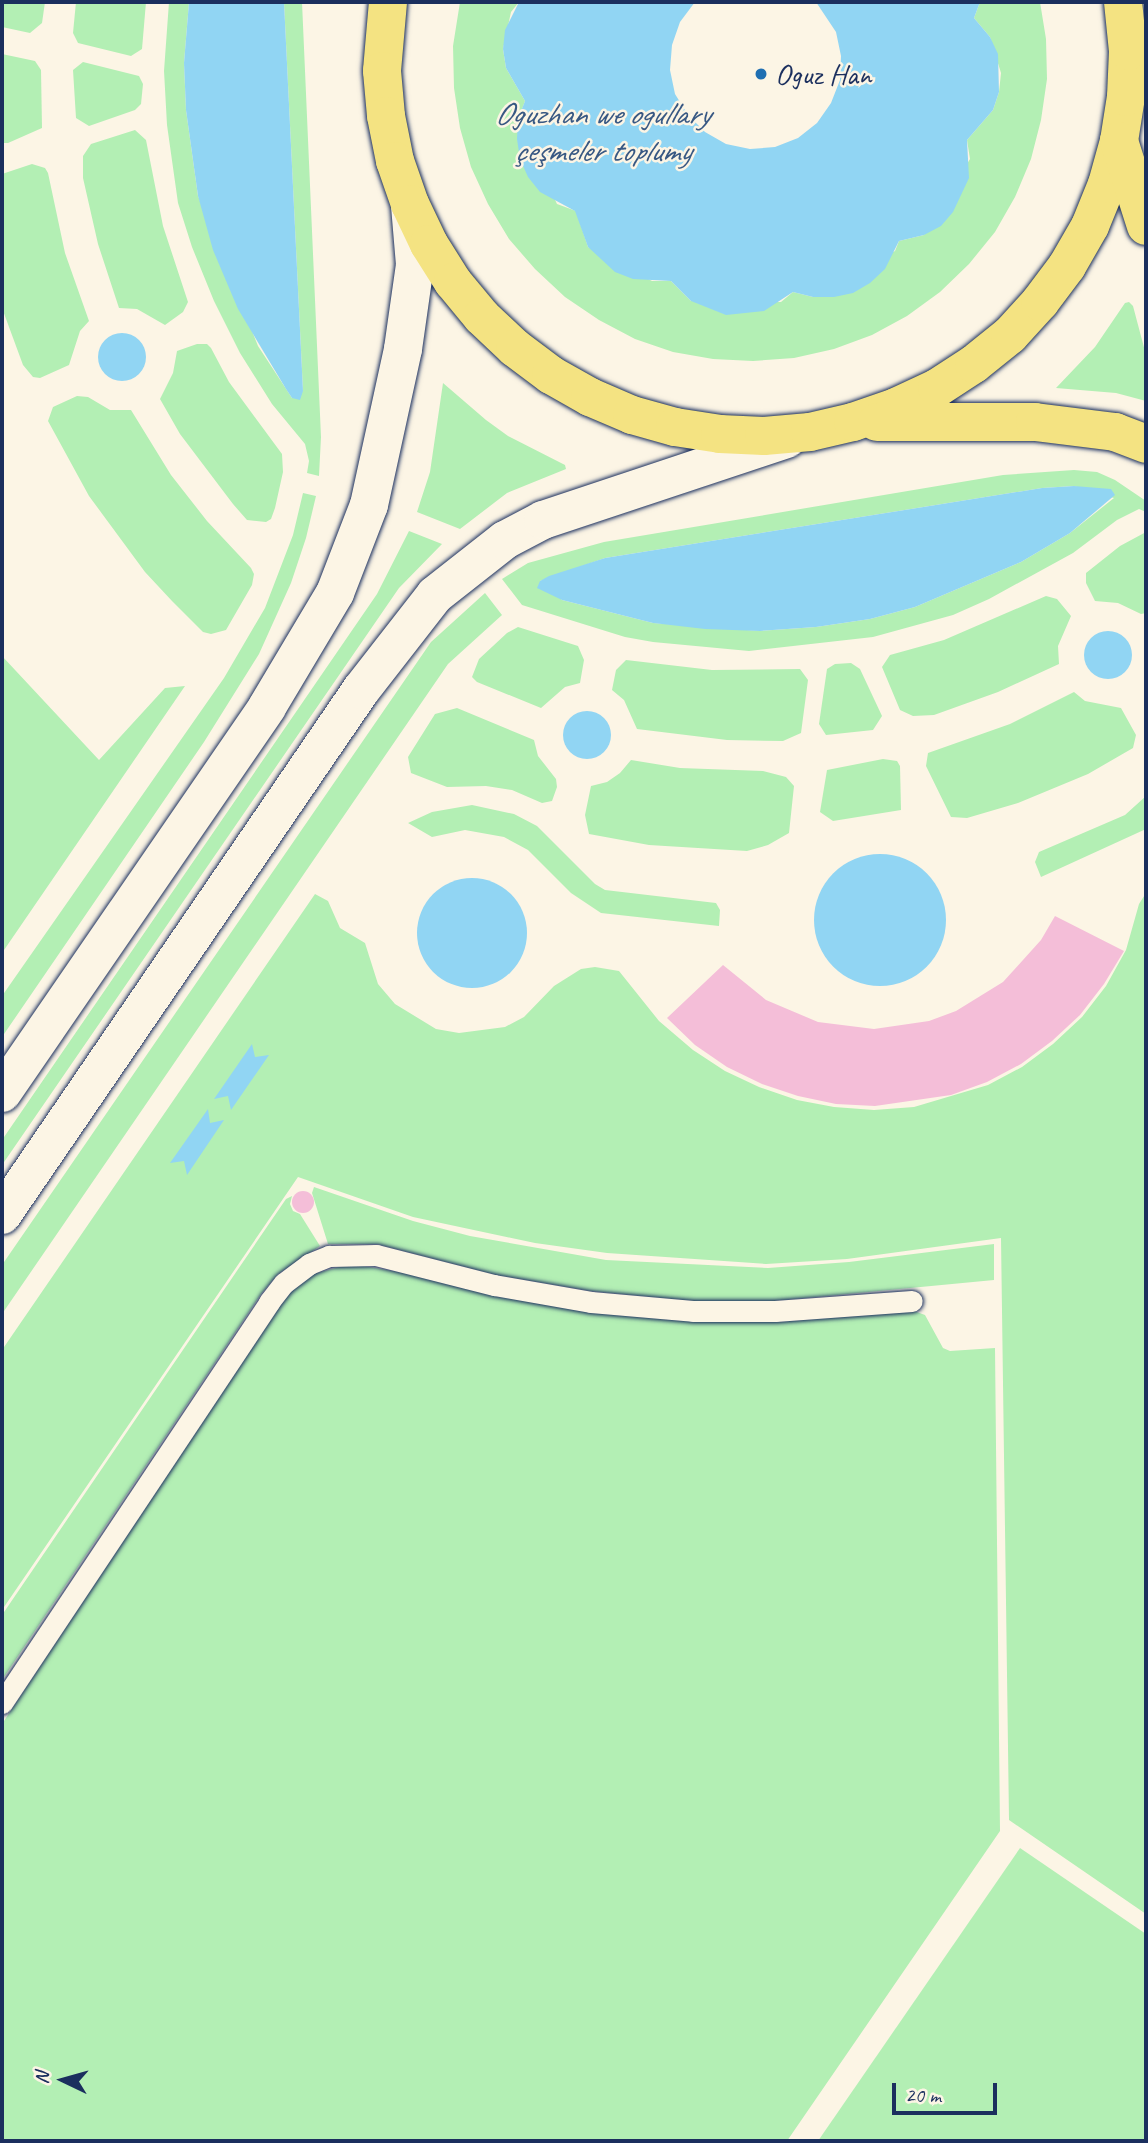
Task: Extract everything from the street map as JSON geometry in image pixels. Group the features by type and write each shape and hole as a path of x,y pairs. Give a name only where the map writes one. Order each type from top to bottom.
{"main road":[{"path":"383,10 382,71 386,116 395,161 410,204 453,282 482,317 515,348 571,386 632,415 675,427 753,435 810,432 853,422 896,407 937,388 974,364 1010,335 1040,302 1068,266 1107,184 1119,141 1126,97 1128,51 1123,2"},
{"path":"1119,141 1146,226"},
{"path":"853,422 1035,422 1115,432 1146,444"}],"street":[{"path":"2,1093 267,707 335,593 369,505 403,349 415,265 410,204"},
{"path":"2,1214 361,690 435,595 505,540 543,520 810,432"}],"lane":[{"path":"2,1703 269,1302 284,1283 309,1264 329,1256 376,1255 494,1284 579,1300 693,1311 775,1311 912,1301"}],"green space":[{"path":"2,2 45,2 42,23 30,33 2,27"},
{"path":"76,2 146,2 142,49 131,56 78,43 73,33"},
{"path":"169,2 189,2 184,63 186,110 198,196 258,346 292,398 303,391 284,2 302,2 321,437 319,476 307,473 309,461 305,444 272,404 240,353 214,301 178,203 167,125 164,71"},
{"path":"460,2 519,2 511,12 503,49 506,68 525,101 518,120 557,204 576,211 588,247 652,281 671,281 691,301 781,302 793,292 813,297 895,251 899,241 924,235 970,159 967,140 993,110 999,92 1001,73 990,37 974,18 980,2 1040,2 1046,39 1047,79 1041,120 1031,159 1015,197 995,232 969,264 940,292 907,316 872,335 834,349 794,358 753,361 713,359 673,352 635,339 599,320 565,297 535,269 509,239 488,204 471,167 460,128 454,88 453,46"},
{"path":"2,54 35,61 41,70 42,128 8,143 2,143"},
{"path":"83,62 139,76 143,84 141,104 135,110 89,126 76,118 73,70"},
{"path":"135,130 146,140 163,226 188,302 183,312 165,325 137,309 119,308 98,244 83,178 83,156 91,144"},
{"path":"32,164 45,168 48,173 65,253 89,321 80,331 69,365 40,378 33,377 23,365 2,308 2,174"},
{"path":"1129,302 1133,306 1146,355 1146,401 1116,393 1056,388 1095,347 1125,303"},
{"path":"197,344 207,344 211,348 229,382 282,454 283,472 275,508 271,519 266,522 247,520 233,504 180,434 160,399 173,373 177,351"},
{"path":"443,383 508,436 565,465 566,469 507,493 460,529 417,512 430,472"},
{"path":"77,396 88,397 110,410 131,410 171,475 207,521 251,568 254,574 252,585 226,630 211,634 203,632 145,572 89,496 48,421 53,407"},
{"path":"1074,470 1097,472 1115,480 1146,501 1146,512 1139,509 1117,520 1073,553 989,599 953,615 873,637 749,651 625,637 522,605 502,579 528,563 604,542 1003,475","holes":["1074,486 1114,498 1070,533 1021,562 915,607 870,619 816,627 760,631 653,623 562,600 540,581 605,558 1042,488"]},
{"path":"303,493 316,496 306,538 291,583 259,654 204,742 2,1037 2,996 224,678 265,608 293,535"},
{"path":"409,531 442,544 399,588 2,1165 2,1140 377,594"},
{"path":"1146,532 1146,613 1141,614 1118,603 1095,601 1086,583 1086,573 1120,546"},
{"path":"485,593 502,615 448,664 2,1314 2,1265 431,642"},
{"path":"1046,596 1057,599 1071,616 1058,646 1059,664 998,692 934,715 913,716 900,710 882,667 890,655 944,640"},
{"path":"518,627 578,646 584,660 580,683 565,687 541,708 477,682 472,677 479,659 507,633"},
{"path":"2,656 99,760 165,688 185,686 2,953"},
{"path":"626,660 712,670 800,669 808,680 801,733 783,741 727,740 637,729 624,700 612,690 616,670"},
{"path":"851,663 860,669 882,716 873,730 826,735 819,724 827,669 835,664"},
{"path":"1074,692 1085,701 1121,708 1136,735 1133,748 1088,774 1018,803 967,818 951,817 926,766 928,753 1010,724"},
{"path":"457,708 534,740 538,756 556,779 557,787 552,801 542,803 512,790 486,786 447,787 411,773 408,757 435,714"},
{"path":"883,759 897,761 900,766 901,810 833,821 820,812 827,770"},
{"path":"631,760 680,768 763,771 786,777 794,786 789,833 768,845 747,851 649,845 589,834 585,815 591,786 607,782 620,773"},
{"path":"1146,796 1146,829 1041,877 1035,862 1039,852 1125,815"},
{"path":"472,805 514,814 537,826 595,884 605,890 716,903 720,910 719,926 601,913 571,893 528,850 504,837 465,830 432,837 408,823 432,812"},
{"path":"1146,893 1146,1914 1009,1820 1001,1238 847,1259 766,1264 607,1253 535,1243 413,1217 298,1177 2,1610 2,1350 315,894 328,901 340,928 365,943 378,984 395,1004 436,1029 459,1033 505,1027 524,1017 554,986 581,969 595,967 619,971 659,1021 693,1050 725,1071 759,1087 797,1100 834,1107 874,1110 914,1107 988,1085 1022,1067 1053,1044 1082,1017 1106,986 1126,950 1139,904"},
{"path":"314,1187 413,1221 470,1236 606,1260 768,1268 849,1262 994,1244 994,1280 774,1301 692,1301 591,1291 496,1275 377,1244 328,1244 312,1193"},
{"path":"292,1196 290,1204 293,1211 300,1214 320,1246 278,1274 261,1294 2,1680 2,1615 286,1199"},
{"path":"351,1264 694,1321 777,1322 914,1311 925,1315 943,1348 950,1351 995,1348 1000,1831 787,2141 2,2141 2,1724 277,1309 291,1292 313,1274"},
{"path":"1020,1848 1146,1934 1146,2141 818,2141"}],"water":[{"path":"189,2 284,2 303,391 300,400 292,398 238,309 213,250 198,196 186,110 184,63"},
{"name":"Oguzhan we ogullary çeşmeler toplumy","path":"519,2 695,2 680,22 672,45 670,70 675,94 688,115 705,132 726,144 750,149 775,147 798,138 817,123 831,103 840,80 841,56 836,32 816,2 980,2 974,18 990,37 998,54 999,92 993,110 967,140 969,178 953,212 941,226 924,235 899,241 885,269 870,283 853,293 813,297 793,292 764,311 726,315 691,301 671,281 633,279 615,272 588,247 575,211 540,192 528,177 520,159 517,139 518,119 525,101 506,68 503,49 505,30"},
{"path":"122,333 139,340 146,357 139,374 122,381 105,374 98,357 105,340"},
{"path":"1074,486 1111,489 1115,495 1070,533 1021,562 915,607 870,619 760,631 705,629 653,623 562,600 537,588 540,581 549,576 605,558 1042,488"},
{"path":"1108,631 1125,638 1132,655 1125,672 1108,679 1091,672 1084,655 1091,638"},
{"path":"587,711 604,718 611,735 604,752 587,759 570,752 563,735 570,718"},
{"path":"880,854 905,859 927,873 941,895 946,920 941,945 927,967 905,981 880,986 855,981 833,967 819,945 814,920 819,895 833,873 855,859"},
{"path":"472,878 493,882 511,894 523,912 527,933 523,954 511,972 493,984 472,988 451,984 433,972 421,954 417,933 421,912 433,894 451,882"},
{"path":"252,1044 255,1057 269,1055 231,1110 228,1096 214,1099"},
{"path":"208,1109 210,1123 224,1120 187,1175 184,1161 170,1163"}],"building":[{"path":"1055,916 1124,951 1104,984 1080,1015 1052,1041 1021,1064 987,1082 951,1095 875,1106 836,1104 798,1096 762,1084 727,1067 695,1045 667,1018 723,965 766,1000 818,1022 874,1029 929,1021 956,1011 1003,982 1041,940"},
{"path":"303,1191 311,1194 314,1202 311,1210 303,1213 295,1210 292,1202 295,1194"}],"place":[{"name":"Oguz Han","path":"761,74"}]}
